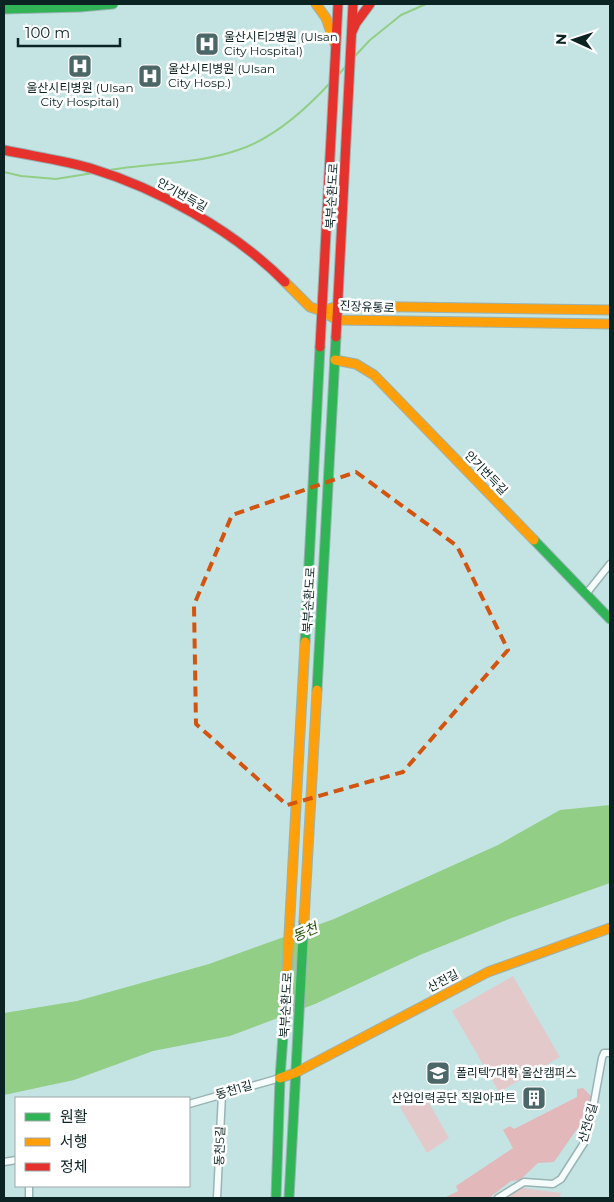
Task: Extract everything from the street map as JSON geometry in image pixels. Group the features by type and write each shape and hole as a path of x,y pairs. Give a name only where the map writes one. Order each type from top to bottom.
{"main road":[{"path":"4,9 51,4"},
{"path":"4,9 113,4"},
{"path":"316,4 326,18 336,53"},
{"name":"북부순환도로","path":"276,1198 280,1078 294,864 338,4"},
{"name":"북부순환도로","path":"289,1198 353,4"},
{"path":"352,36 356,23 370,4"},
{"name":"안기번득길","path":"4,150 72,163 130,182 184,208 232,238 270,267 310,307 322,312"},
{"name":"진장유통로","path":"322,312 338,306 610,310"},
{"name":"진장유통로","path":"322,312 337,320 610,324"},
{"name":"안기번득길","path":"335,360 356,363 374,374 610,619"},
{"name":"산전길","path":"280,1078 295,1073 488,972 610,928"}],"street":[{"path":"586,594 610,564"},
{"name":"산전6길","path":"498,1198 524,1182 554,1184 561,1180 584,1143 607,1053"},
{"name":"동천1길","path":"190,1104 280,1078"},
{"name":"동천5길","path":"218,1198 222,1094"}],"highlighted area":[{"path":"356,472 457,546 508,650 403,772 287,805 196,724 194,605 232,515"}],"shaded area":[{"path":"513,976 560,1057 499,1092 452,1011"},
{"path":"583,1088 592,1097 586,1123 577,1129 554,1162 538,1163 520,1180 511,1181 489,1198 444,1198 458,1191 456,1186 513,1148 503,1130 510,1126 514,1129 577,1097 577,1089"},
{"path":"424,1094 449,1138 427,1153 400,1107"},
{"path":"516,1187 561,1193 560,1198 509,1198 503,1196"}],"water":[{"name":"동천","path":"610,805 610,883 509,919 420,955 315,1004 230,1036 153,1051 74,1080 4,1095 4,1013 77,1001 209,964 334,919 498,845 560,810"}],"waterway":[{"path":"354,57 370,40 401,15 426,4"},
{"path":"339,74 346,66"},
{"path":"110,170 191,161 223,155 251,145 288,122 330,83"},
{"path":"4,172 21,176 56,179 93,173"}],"traffic: fast":[{"path":"4,9 113,4"},
{"path":"317,690 336,337"},
{"path":"305,642 320,347"},
{"path":"534,540 610,619"},
{"path":"289,1198 304,921"},
{"path":"276,1198 280,1078 285,1008"}],"traffic: slow":[{"path":"316,4 326,18 335,44"},
{"path":"285,282 310,307 322,311 337,320 610,324"},
{"path":"322,311 338,306 610,310"},
{"path":"335,360 356,364 374,375 534,540"},
{"path":"285,1008 305,642"},
{"path":"304,921 317,690"},
{"path":"280,1078 295,1073 488,972 610,928"}],"traffic: jam":[{"path":"320,347 338,4"},
{"path":"336,337 353,4"},
{"path":"352,32 356,23 370,4"},
{"path":"4,150 90,168 142,187 194,213 219,229 265,263 285,282"}],"place":[{"name":"울산시티2병원 (Ulsan City Hospital)","path":"207,44"},
{"name":"울산시티병원 (Ulsan City Hospital)","path":"80,66"},
{"name":"울산시티병원 (Ulsan City Hosp.)","path":"150,76"},
{"name":"폴리텍7대학 울산캠퍼스","path":"438,1073"},
{"name":"산업인력공단 직원아파트","path":"534,1098"}]}
